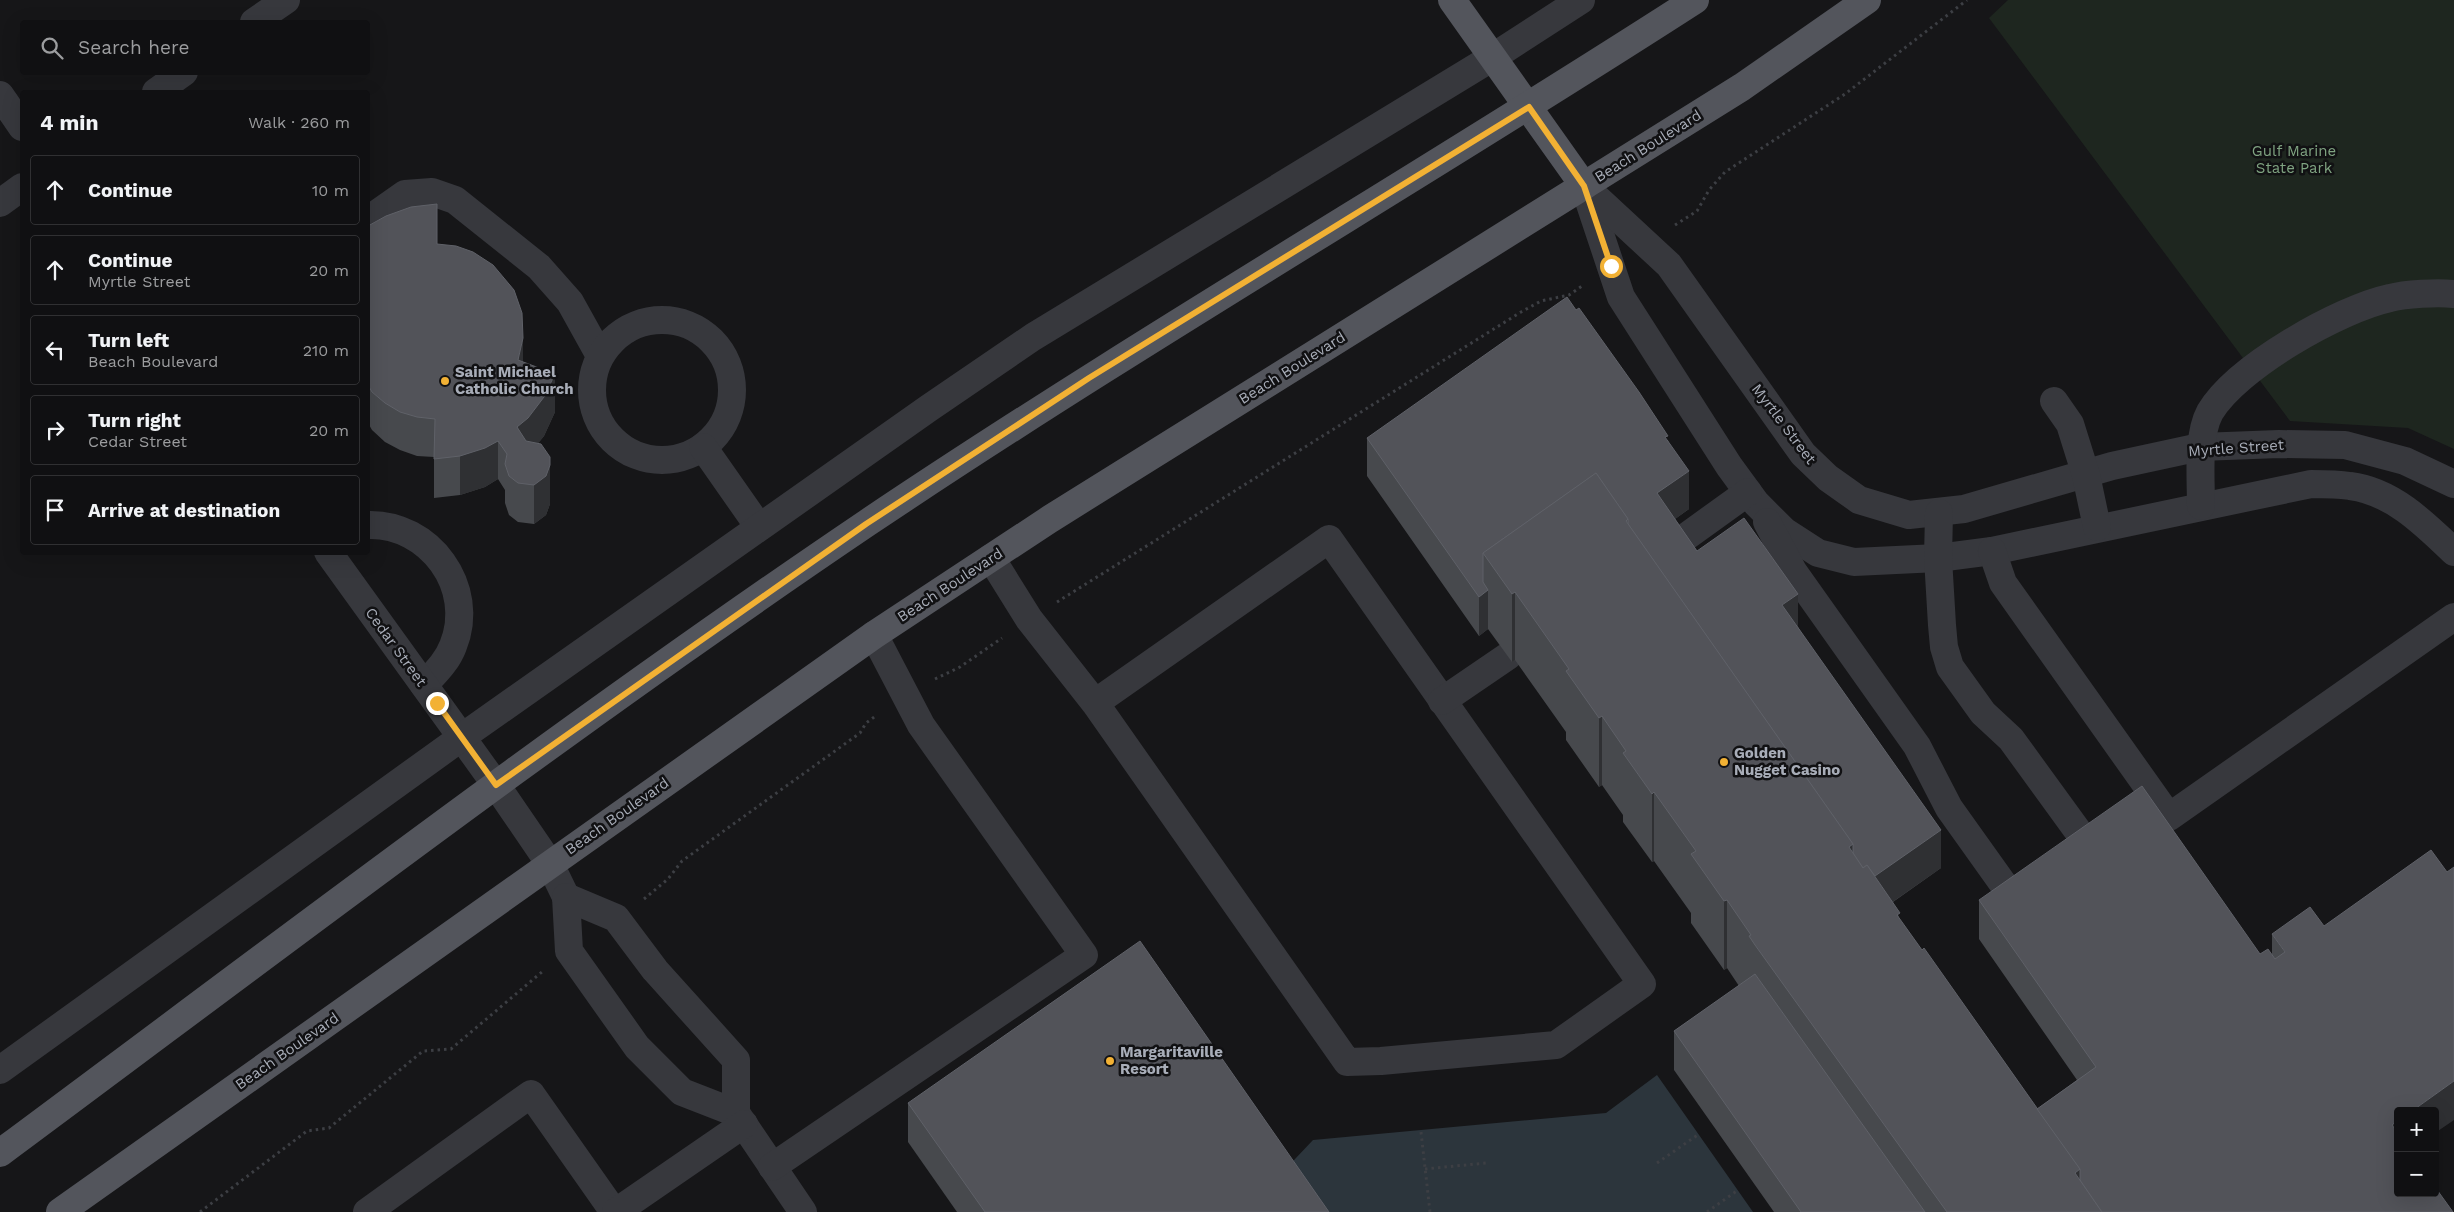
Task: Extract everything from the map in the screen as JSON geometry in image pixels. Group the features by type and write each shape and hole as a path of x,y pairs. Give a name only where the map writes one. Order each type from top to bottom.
{"main road":[{"name":"Myrtle Street","path":"1452,0 1584,186"},
{"path":"0,1153 496,785 866,524 1089,378 1529,107 1695,0"},
{"name":"Beach Boulevard","path":"60,1212 874,635 1191,430 1742,87 1867,0"}],"street":[{"path":"257,20 286,0"},
{"path":"0,1070 462,737 1033,337 1493,57 1580,0"},
{"path":"159,90 180,75"},
{"path":"0,95 20,124"},
{"path":"1584,186 1621,297 1752,497 1793,571 1917,746 1949,808 2021,909"},
{"name":"Myrtle Street","path":"1584,186 1669,265 1803,454 1828,478 1859,500 1909,515 1939,513 1964,509 2112,466 2200,447 2279,444 2345,445 2405,461 2454,484"},
{"path":"0,203 20,188"},
{"path":"370,219 405,194 432,192 455,200 539,267 570,302 600,356"},
{"path":"2201,506 2200,447 2210,413 2235,383 2265,358 2340,315 2390,298 2454,294"},
{"path":"649,321 675,321 692,326 709,338 723,354 731,373 732,394 728,414 718,433 703,447 684,457 663,461 643,458 623,450 607,436 596,417 591,396 592,375 600,356 611,341 624,330 649,321"},
{"path":"2054,401 2070,424 2086,475 2097,527"},
{"path":"703,447 760,527"},
{"path":"1752,497 1784,531 1818,553 1854,562 1938,558 1992,551 2097,527 2311,484 2352,486 2386,496 2425,524 2454,552"},
{"path":"1669,548 1752,497"},
{"path":"1939,513 1938,558 1943,632 1950,667 1983,714 2011,739 2096,856"},
{"path":"370,526 380,525 401,530 420,540 436,553 450,574 458,597 457,630 453,645 442,667 424,685"},
{"path":"991,558 1029,620 1095,703 1347,1062 1381,1061 1556,1045 1642,984 1329,539 1095,703"},
{"path":"1992,551 2003,583 2169,817 2454,617"},
{"name":"Cedar Street","path":"330,555 496,785 550,864 566,897"},
{"path":"772,1167 1084,955 921,725 874,635"},
{"path":"1442,701 1508,656"},
{"path":"740,1119 682,1092 637,1047 569,951 566,897 616,918 655,970 736,1060 740,1119 803,1212"},
{"path":"367,1212 531,1094 615,1212 740,1119"}],"path":[{"path":"1697,211 1708,190 1726,172 1845,94 1967,0"},
{"path":"937,678 960,667 1029,620 1521,312 1541,301 1569,294 1579,287"},
{"path":"642,900 668,879 682,861 860,733 866,723"},
{"path":"200,1212 307,1131 329,1128 423,1051 452,1049 540,973"},
{"path":"1421,1132 1430,1212"},
{"path":"1657,1163 1699,1134"},
{"path":"1425,1169 1486,1163"},
{"path":"1707,1212 1738,1190"}],"green space":[{"name":"Gulf Marine State Park","path":"2008,0 2454,0 2454,449 2408,428 2290,421 1989,18"}],"shaded area":[{"path":"1657,1075 1753,1212 1303,1212 1278,1177 1313,1140 1606,1113"}],"building":[{"name":"Saint Michael Catholic Church","path":"437,204 437,244 456,246 473,252 493,265 514,290 522,313 523,338 518,360 555,374 544,397 528,418 517,427 526,441 541,444 550,457 550,465 546,476 534,485 518,483 509,476 505,464 507,454 498,441 485,448 460,456 434,459 435,419 417,417 400,412 385,403 370,388 370,225 386,216 411,207"},
{"path":"1567,297 1576,310 1579,308 1639,392 1668,436 1665,437 1689,471 1657,493 1697,551 1744,518 1798,594 1782,605 1941,830 1875,876 1867,865 1863,868 1853,853 1853,844 1628,524 1628,519 1596,473 1483,553 1483,582 1488,590 1479,597 1367,438"},
{"path":"1596,473 1628,519 1626,521 1853,844 1849,847 1863,868 1867,865 1900,913 1897,915 1922,950 1924,948 2080,1169 2075,1173 2102,1212 1947,1212 1755,945 1749,936 1751,935 1727,900 1724,901 1691,854 1696,851 1654,792 1652,794 1623,753 1626,751 1602,716 1599,718 1566,671 1569,669 1515,592 1512,594 1483,553"},
{"path":"2142,786 2260,954 2268,949 2275,959 2285,952 2272,934 2310,907 2324,926 2431,850 2447,872 2454,867 2454,1081 2418,1107 2394,1107 2394,1123 2392,1125 2394,1128 2394,1197 2439,1197 2439,1193 2453,1212 2102,1212 2080,1180 2080,1169 2037,1109 2096,1067 1979,900"},
{"name":"Margaritaville Resort","path":"1140,941 1329,1212 985,1212 908,1103"},
{"path":"1755,974 1925,1212 1801,1212 1674,1031"}],"place":[{"name":"Saint Michael Catholic Church","path":"445,381"},
{"name":"Golden Nugget Casino","path":"1724,762"},
{"name":"Margaritaville Resort","path":"1110,1061"}],"route":[{"path":"437,703 496,785 866,524 1089,378 1529,107 1584,186 1611,266"}]}
